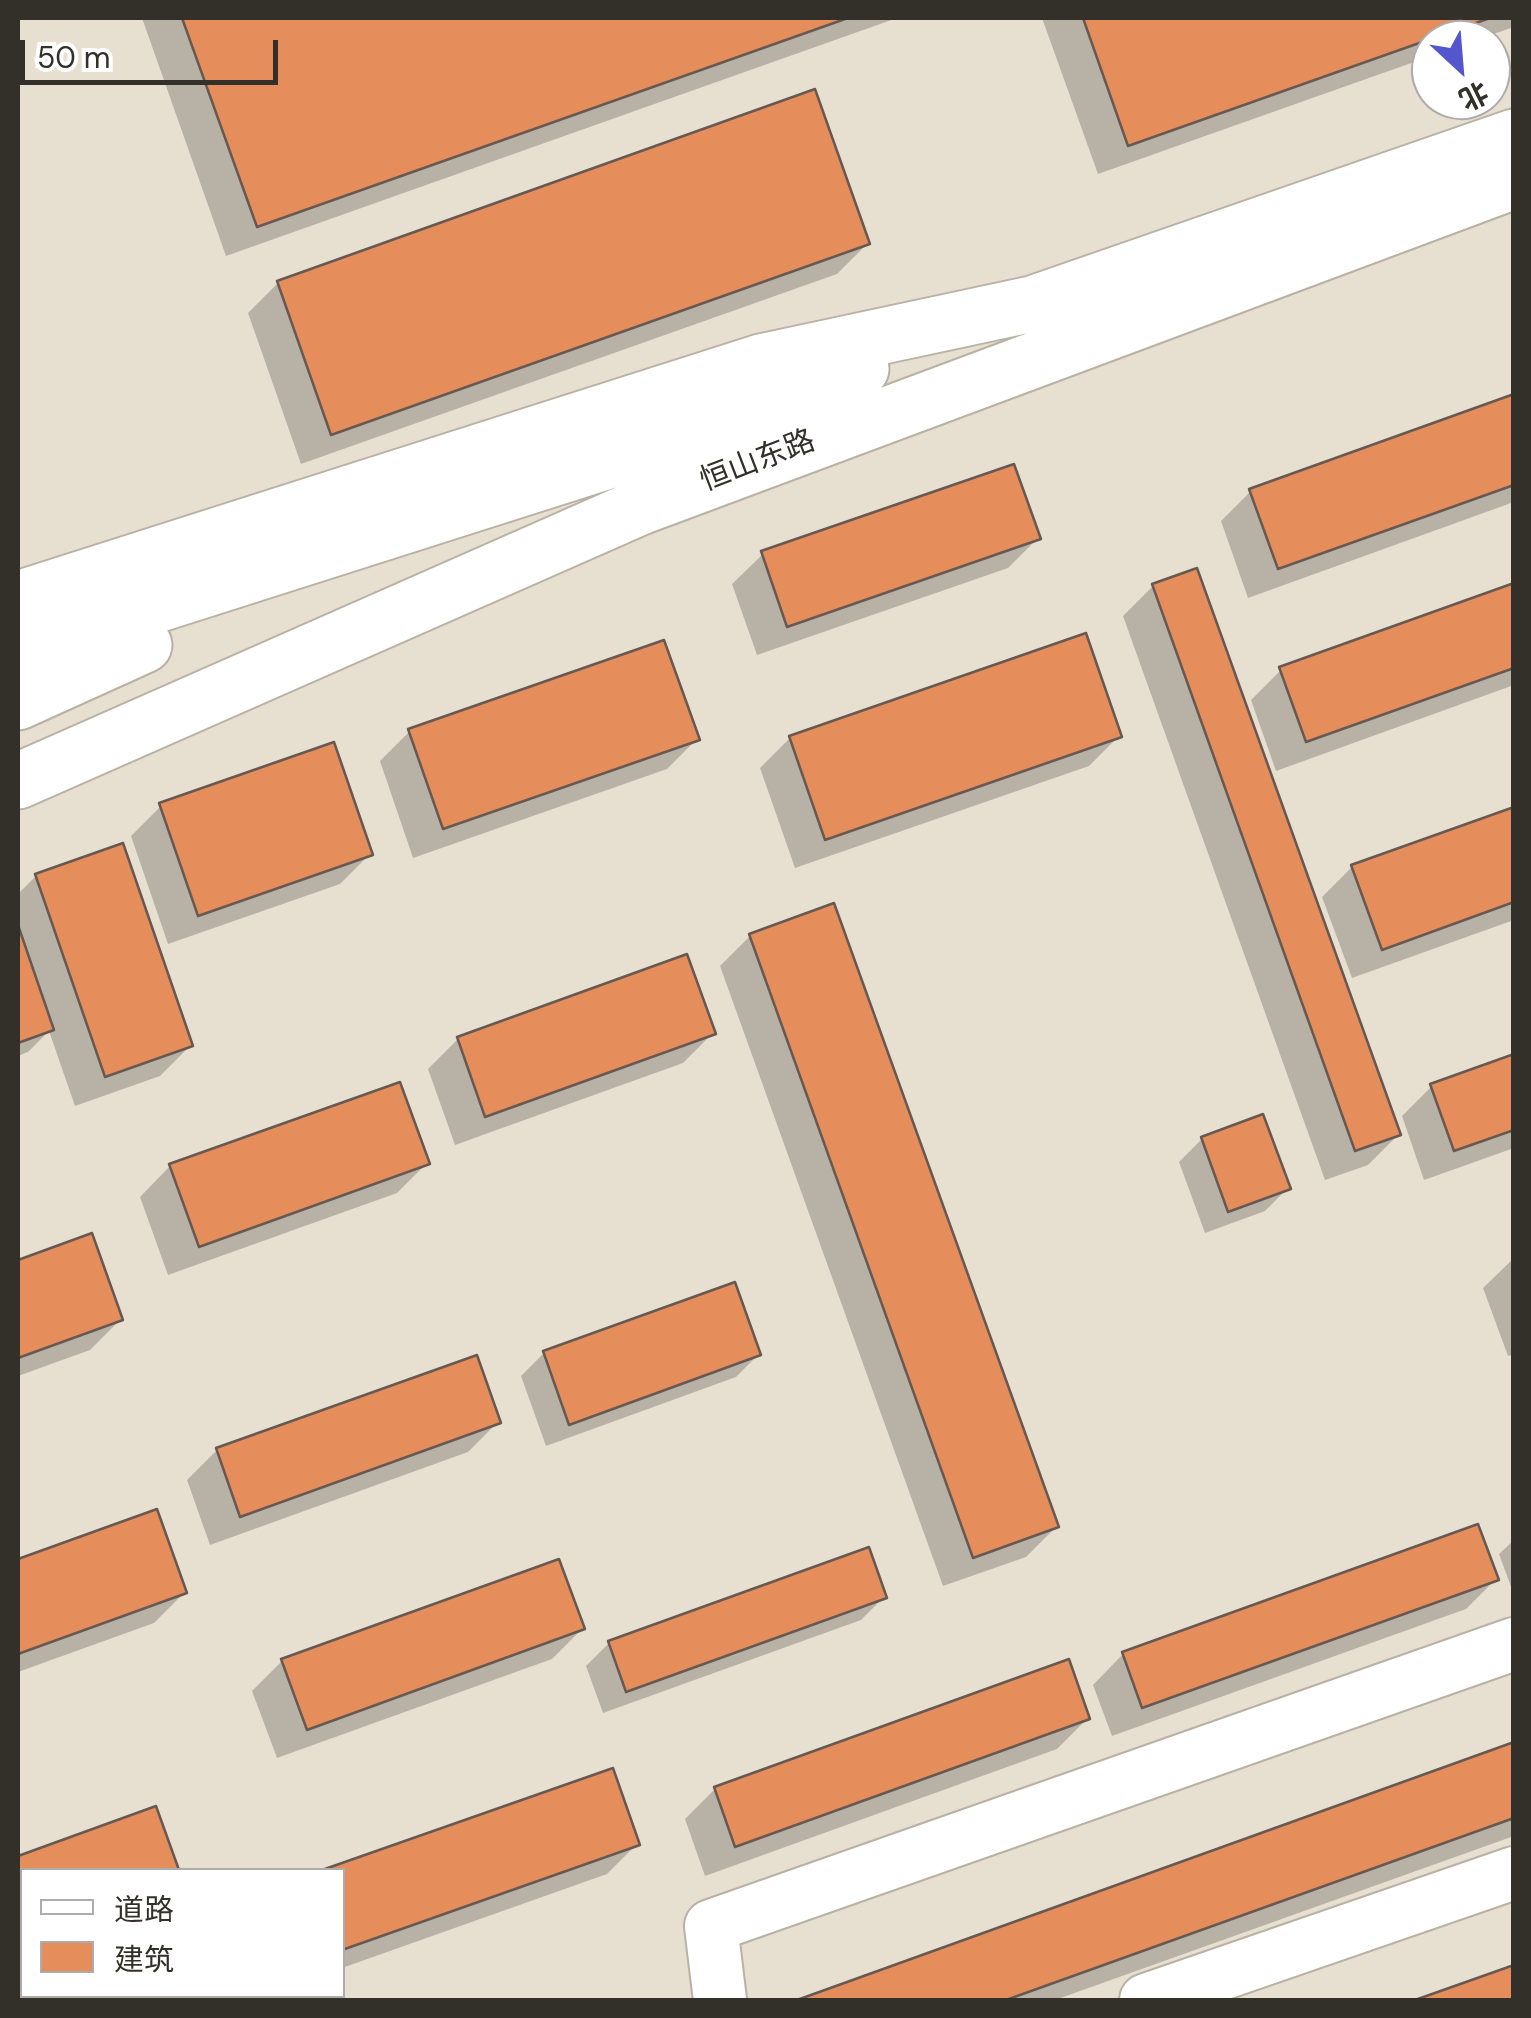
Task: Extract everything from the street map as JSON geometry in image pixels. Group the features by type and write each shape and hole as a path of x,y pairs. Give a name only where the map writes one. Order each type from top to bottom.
{"main road":[{"path":"18,648 674,440 1032,304 1514,137"},
{"name":"恒山东路","path":"18,781 640,507 1514,181"},
{"path":"18,599 761,362 1032,304"},
{"path":"18,684 913,403"},
{"path":"18,702 144,645"}],"street":[{"path":"720,2000 711,1926 1514,1644"},
{"path":"1146,2000 1254,1983 1514,1873"}],"building":[{"path":"182,18 848,18 257,227"},
{"path":"1083,18 1490,18 1411,20 1411,46 1128,146"},
{"path":"815,89 870,244 331,435 277,281"},
{"path":"1514,394 1514,485 1278,569 1249,489"},
{"path":"1014,464 1041,539 787,627 761,551"},
{"path":"1197,568 1401,1135 1355,1151 1152,584"},
{"path":"1514,583 1514,668 1306,742 1279,667"},
{"path":"1086,633 1122,737 825,840 789,736"},
{"path":"664,640 700,740 443,829 408,729"},
{"path":"334,742 373,855 198,916 159,803"},
{"path":"1514,807 1514,902 1382,950 1351,865"},
{"path":"123,843 193,1046 105,1077 35,874"},
{"path":"834,903 1059,1527 973,1558 749,934"},
{"path":"18,925 54,1030 18,1043"},
{"path":"687,954 716,1034 485,1117 457,1037"},
{"path":"1514,1054 1514,1130 1454,1151 1430,1084"},
{"path":"400,1082 430,1164 199,1247 169,1164"},
{"path":"1263,1114 1291,1189 1228,1212 1201,1137"},
{"path":"92,1233 123,1320 18,1358 18,1260"},
{"path":"735,1282 761,1355 569,1425 543,1351"},
{"path":"477,1355 501,1423 240,1517 216,1448"},
{"path":"157,1509 187,1593 18,1654 18,1559"},
{"path":"1478,1524 1499,1580 1142,1708 1122,1652"},
{"path":"869,1547 887,1598 626,1692 608,1641"},
{"path":"559,1559 585,1629 307,1730 281,1659"},
{"path":"1069,1659 1090,1719 735,1847 714,1787"},
{"path":"1514,1742 1514,1818 1006,2000 797,2000"},
{"path":"613,1768 640,1845 345,1949 345,1868 328,1868"},
{"path":"156,1806 178,1868 20,1868 20,1904 18,1856"},
{"path":"1514,1965 1514,2000 1415,2000"}]}
